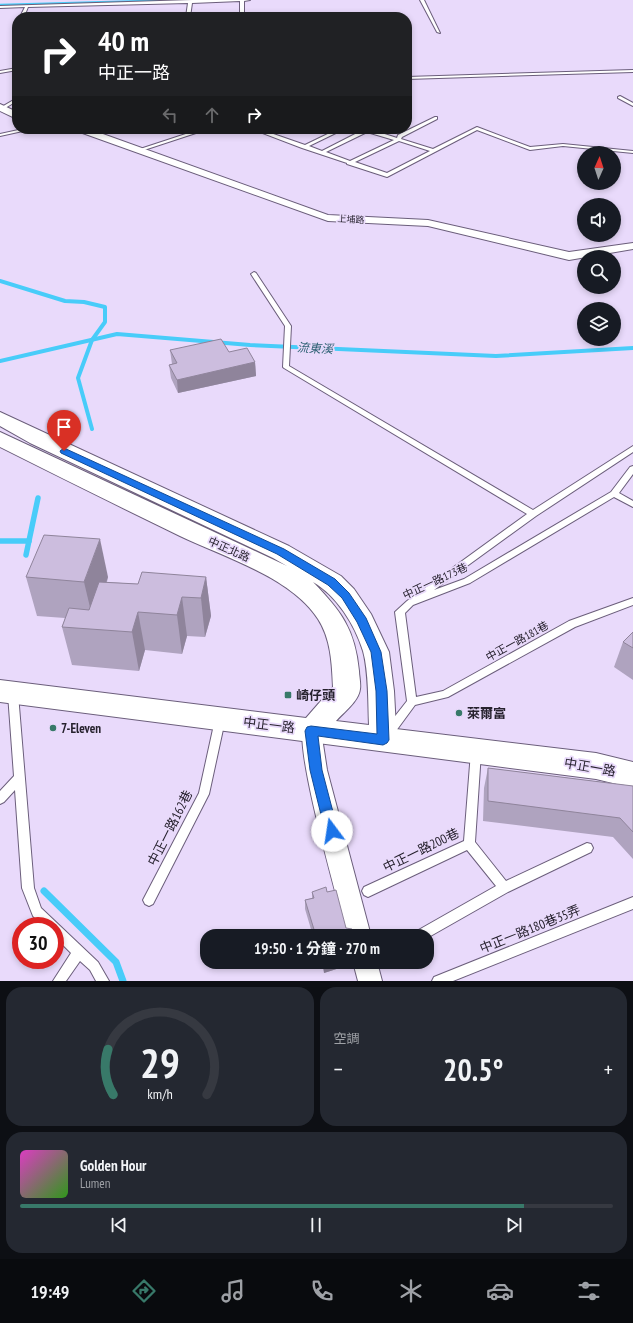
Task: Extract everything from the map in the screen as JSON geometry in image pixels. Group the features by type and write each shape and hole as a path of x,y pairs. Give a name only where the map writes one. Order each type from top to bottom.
{"main road":[{"name":"中正北路","path":"0,418 37,438 281,552 332,582 345,596 362,620 376,652 381,691 383,740"},
{"name":"中正北路","path":"0,439 181,527 268,566 303,587 327,612 339,634 345,665 347,690 311,731"},
{"name":"中正一路","path":"7,692 596,766 633,775"}],"street":[{"path":"1,108 12,114"},
{"name":"上埔路","path":"94,134 328,218 428,223 569,256 633,246"},
{"path":"311,731 316,770 357,929"},
{"path":"367,969 370,981"}],"lane":[{"path":"242,0 242,12"},
{"path":"0,7 248,0"},
{"path":"422,0 439,32"},
{"path":"189,12 190,1"},
{"path":"24,12 27,6"},
{"path":"0,72 12,70"},
{"path":"412,78 633,71"},
{"path":"620,97 633,105"},
{"path":"1,108 12,102"},
{"path":"412,130 435,118"},
{"path":"268,134 387,175 432,150 477,128 530,149 563,145 633,152"},
{"path":"0,135 12,133"},
{"path":"138,150 190,134"},
{"path":"304,147 331,134"},
{"path":"321,153 357,134"},
{"path":"378,134 432,150"},
{"path":"349,163 398,140 400,136 404,134"},
{"path":"254,274 288,326 286,367 533,514"},
{"path":"410,603 533,514 633,448"},
{"name":"中正一路173巷","path":"412,702 400,612 410,603 467,581 614,494 633,469"},
{"path":"614,494 633,504"},
{"name":"中正一路181巷","path":"412,702 445,694 572,624 633,600"},
{"path":"7,692 19,778 28,888 37,912 42,917"},
{"path":"383,740 412,702"},
{"name":"中正一路162巷","path":"149,900 204,794 220,719"},
{"name":"中正一路200巷","path":"368,891 469,844 476,751"},
{"path":"0,799 19,778"},
{"path":"469,844 504,888"},
{"path":"431,929 504,888 587,848"},
{"name":"中正一路180巷35弄","path":"438,981 633,903"},
{"path":"64,938 94,966 103,981"},
{"path":"59,981 79,952"}],"building":[{"path":"221,339 229,352 247,348 255,362 177,380 169,365 177,363 170,350"},
{"path":"44,535 100,539 84,582 26,577"},
{"path":"142,572 206,577 201,598 182,597 177,615 138,612 132,632 62,627 69,608 89,610 99,582 138,584"},
{"path":"633,632 633,648 623,642"},
{"path":"488,768 633,786 633,832 620,818 488,801"},
{"path":"326,887 327,892 336,890 346,928 352,929 314,929 305,900 314,898 312,892"}],"waterway":[{"path":"0,5 184,0"},
{"path":"0,281 65,301 84,302 105,307 105,322 92,340"},
{"name":"流東溪","path":"92,340 117,334 250,345 496,356 633,348"},
{"name":"流東溪","path":"0,361 92,340"},
{"path":"92,340 78,378 92,429"},
{"path":"29,541 38,498"},
{"path":"0,541 29,541"},
{"path":"26,555 29,541"},
{"path":"44,891 116,962 123,981"}],"place":[{"name":"崎仔頭","path":"288,695"},
{"name":"萊爾富","path":"459,713"},
{"name":"7-Eleven","path":"53,728"}],"route":[{"path":"64,451 299,561 332,582 345,596 362,620 376,652 381,691 383,740 311,731 316,770 332,831"}]}
